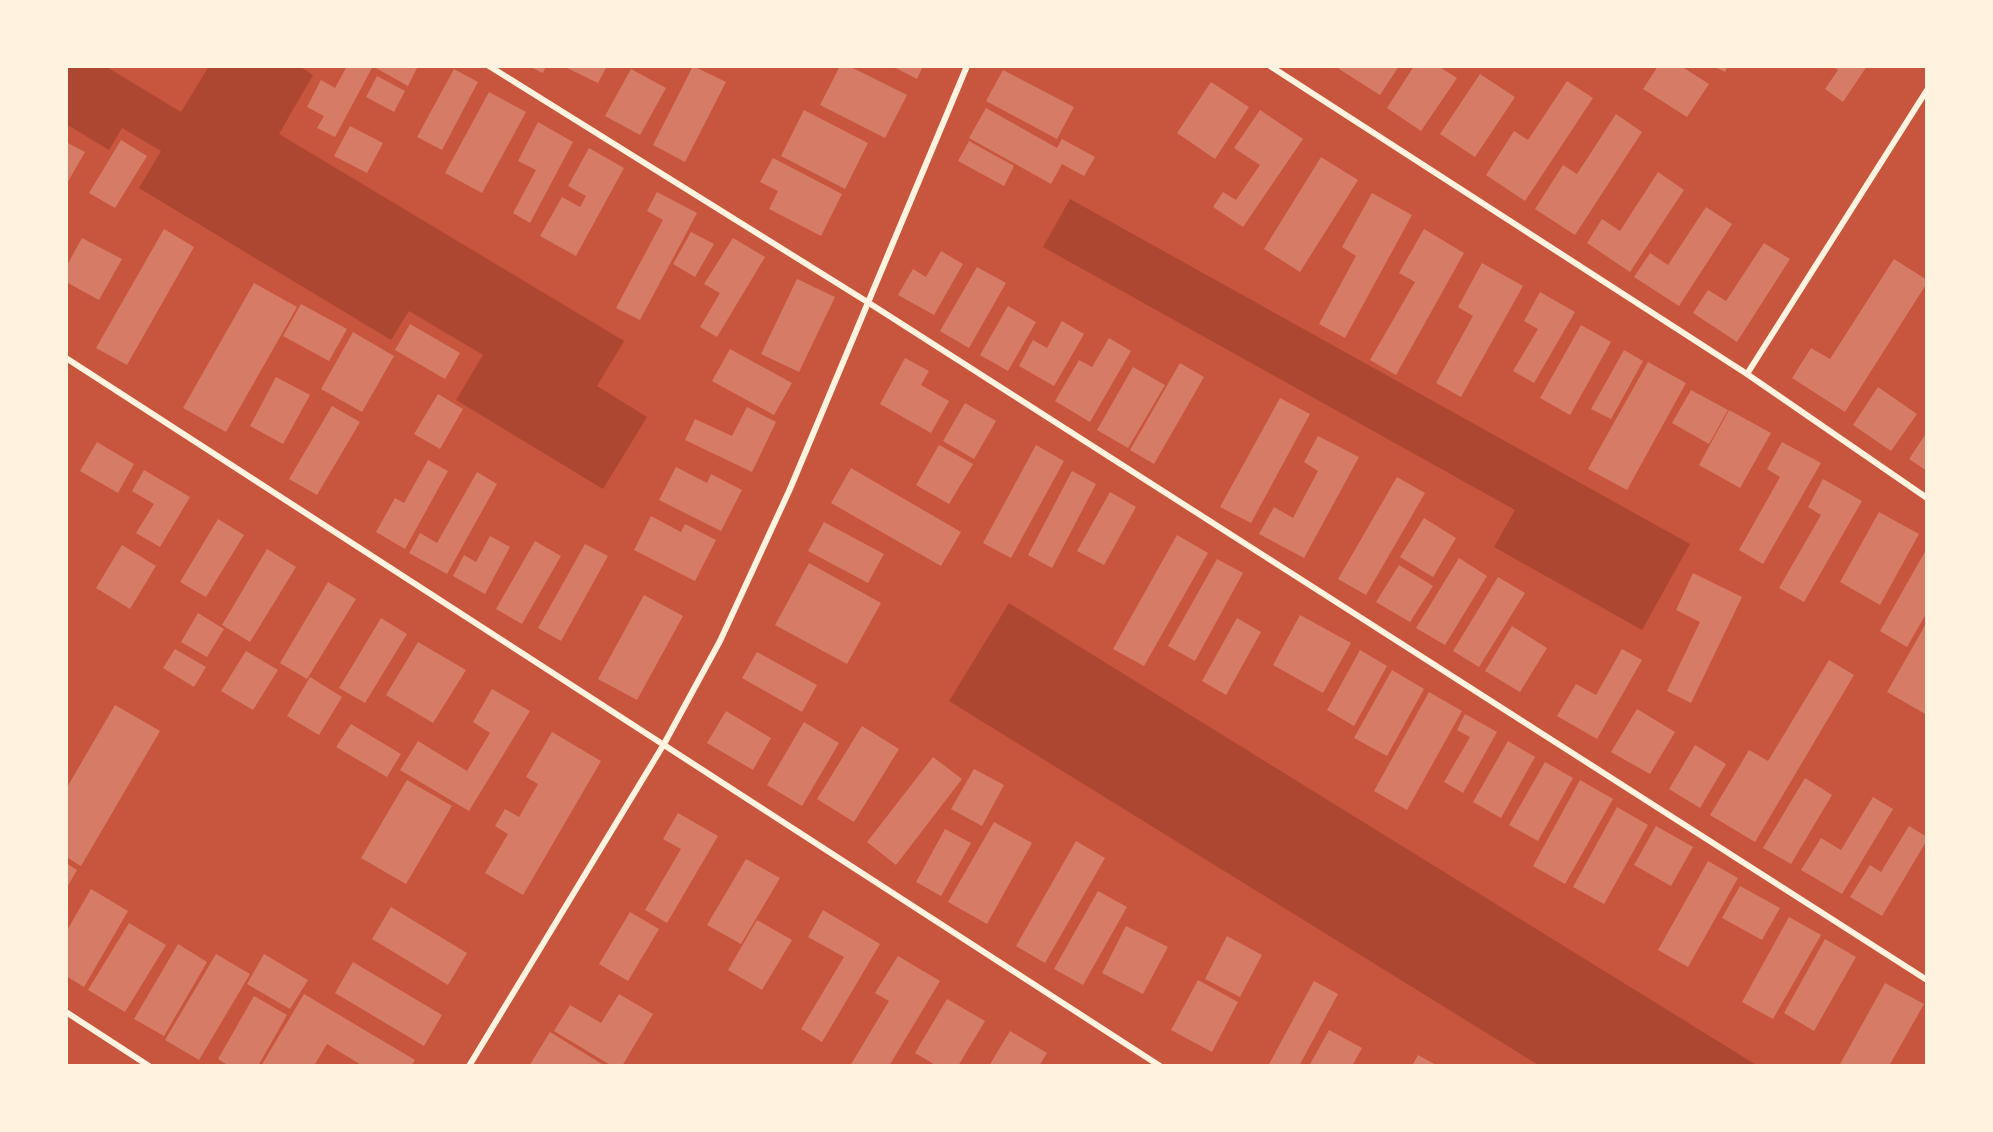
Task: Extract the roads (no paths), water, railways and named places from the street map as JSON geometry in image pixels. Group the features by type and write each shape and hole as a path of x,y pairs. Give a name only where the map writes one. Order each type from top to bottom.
{"street":[{"path":"489,66 869,303 1927,980"},
{"path":"469,1066 664,744 751,576 968,66"},
{"path":"1270,66 1747,375 1927,498"},
{"path":"1747,375 1927,90"},
{"path":"66,358 1160,1066"},
{"path":"66,1012 148,1066"}]}
